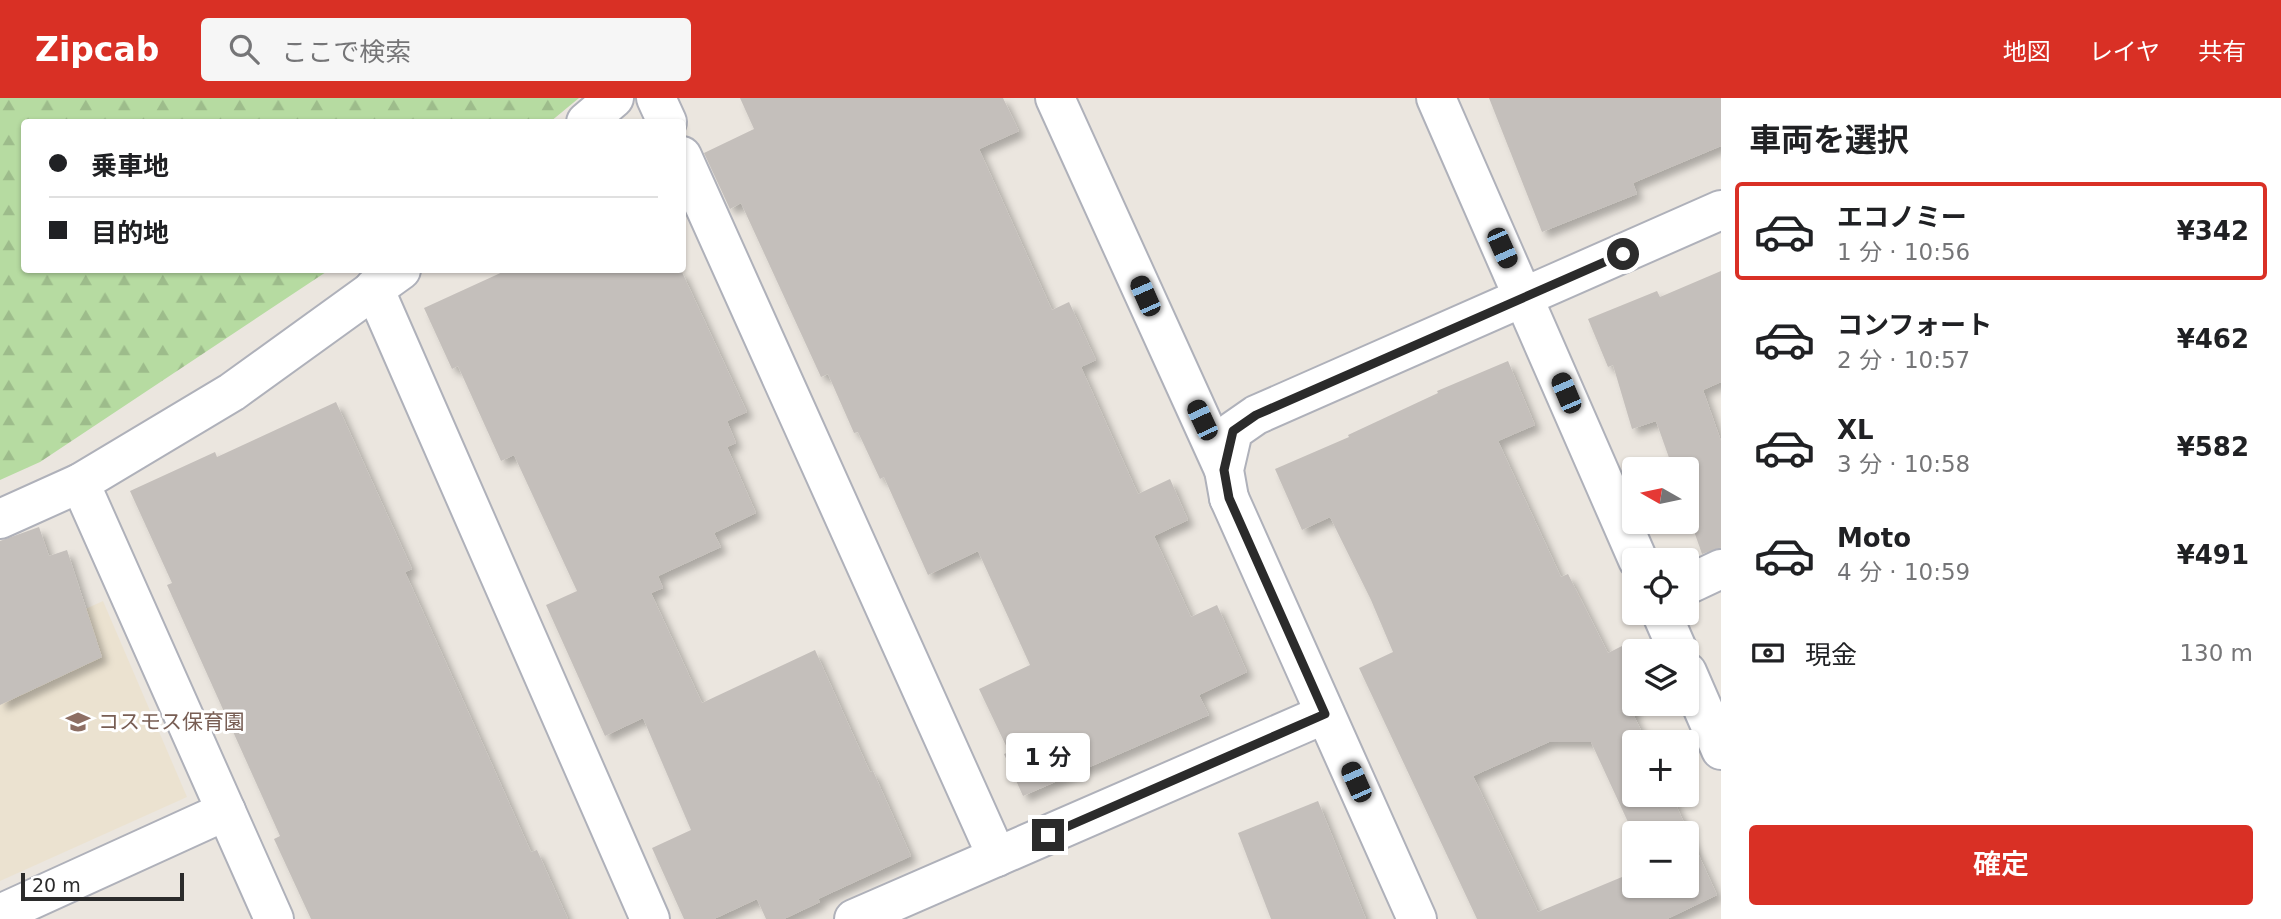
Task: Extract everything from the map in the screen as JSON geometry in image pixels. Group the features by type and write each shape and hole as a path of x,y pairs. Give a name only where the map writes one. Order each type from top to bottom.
{"street":[{"path":"590,119 614,98"},
{"path":"656,98 666,119"},
{"path":"1055,98 1417,919"},
{"path":"1436,98 1633,548"},
{"path":"686,165 997,857"},
{"path":"1227,484 1233,431 1256,415 1721,211"},
{"path":"0,519 80,483 232,392 388,279 650,919"},
{"path":"80,483 274,919"},
{"path":"1699,579 1721,569"},
{"path":"1699,700 1721,750"},
{"path":"854,919 1325,714"},
{"path":"0,914 226,811"}],"shaded area":[{"name":"コスモス保育園","path":"103,601 187,797 0,881 0,648"}],"green space":[{"path":"0,98 579,98 554,119 21,119 21,273 324,273 40,462 0,480"}],"building":[{"path":"740,98 1003,98 1019,131 979,149 1052,310 1069,302 1096,360 1081,367 1138,494 1170,479 1188,520 1154,536 1191,617 1217,605 1247,672 1199,695 1209,715 1023,796 1004,754 1009,752 979,689 1030,665 978,551 928,575 884,477 880,479 858,432 854,433 828,374 821,377 741,203 730,209 704,153 754,129"},
{"path":"1489,98 1721,98 1721,146 1633,183 1637,194 1542,232"},
{"path":"1721,271 1721,382 1703,390 1721,441 1721,547 1702,554 1695,534 1699,534 1699,457 1669,457 1656,421 1632,429 1613,365 1608,367 1588,319 1657,291 1660,297"},
{"path":"500,273 682,273 747,412 727,421 736,443 727,447 756,513 714,533 721,547 658,576 663,588 651,593 702,703 815,650 911,856 818,899 820,902 784,919 766,919 757,899 714,919 684,919 652,848 691,830 643,718 605,736 546,605 577,591 514,455 501,461 458,366 452,369 424,308"},
{"path":"1508,361 1535,425 1498,441 1561,577 1568,574 1608,653 1622,646 1622,716 1634,716 1641,730 1622,730 1622,807 1677,807 1683,821 1628,821 1591,742 1549,742 1473,776 1538,912 1622,877 1622,898 1699,898 1699,855 1717,895 1667,919 1477,919 1359,668 1393,652 1371,600 1330,517 1302,530 1275,469 1349,437 1348,435 1438,393 1437,391"},
{"path":"336,402 412,569 405,572 531,852 537,850 568,919 311,919 274,839 280,836 167,585 172,583 130,491 215,452 217,457"},
{"path":"39,527 49,556 67,550 102,657 0,705 0,541"},
{"path":"1318,801 1366,919 1271,919 1238,833"}],"place":[{"name":"コスモス保育園","path":"78,722"}],"route":[{"path":"1048,835 1325,714 1229,498 1224,470 1233,431 1256,415 1623,254"}]}
